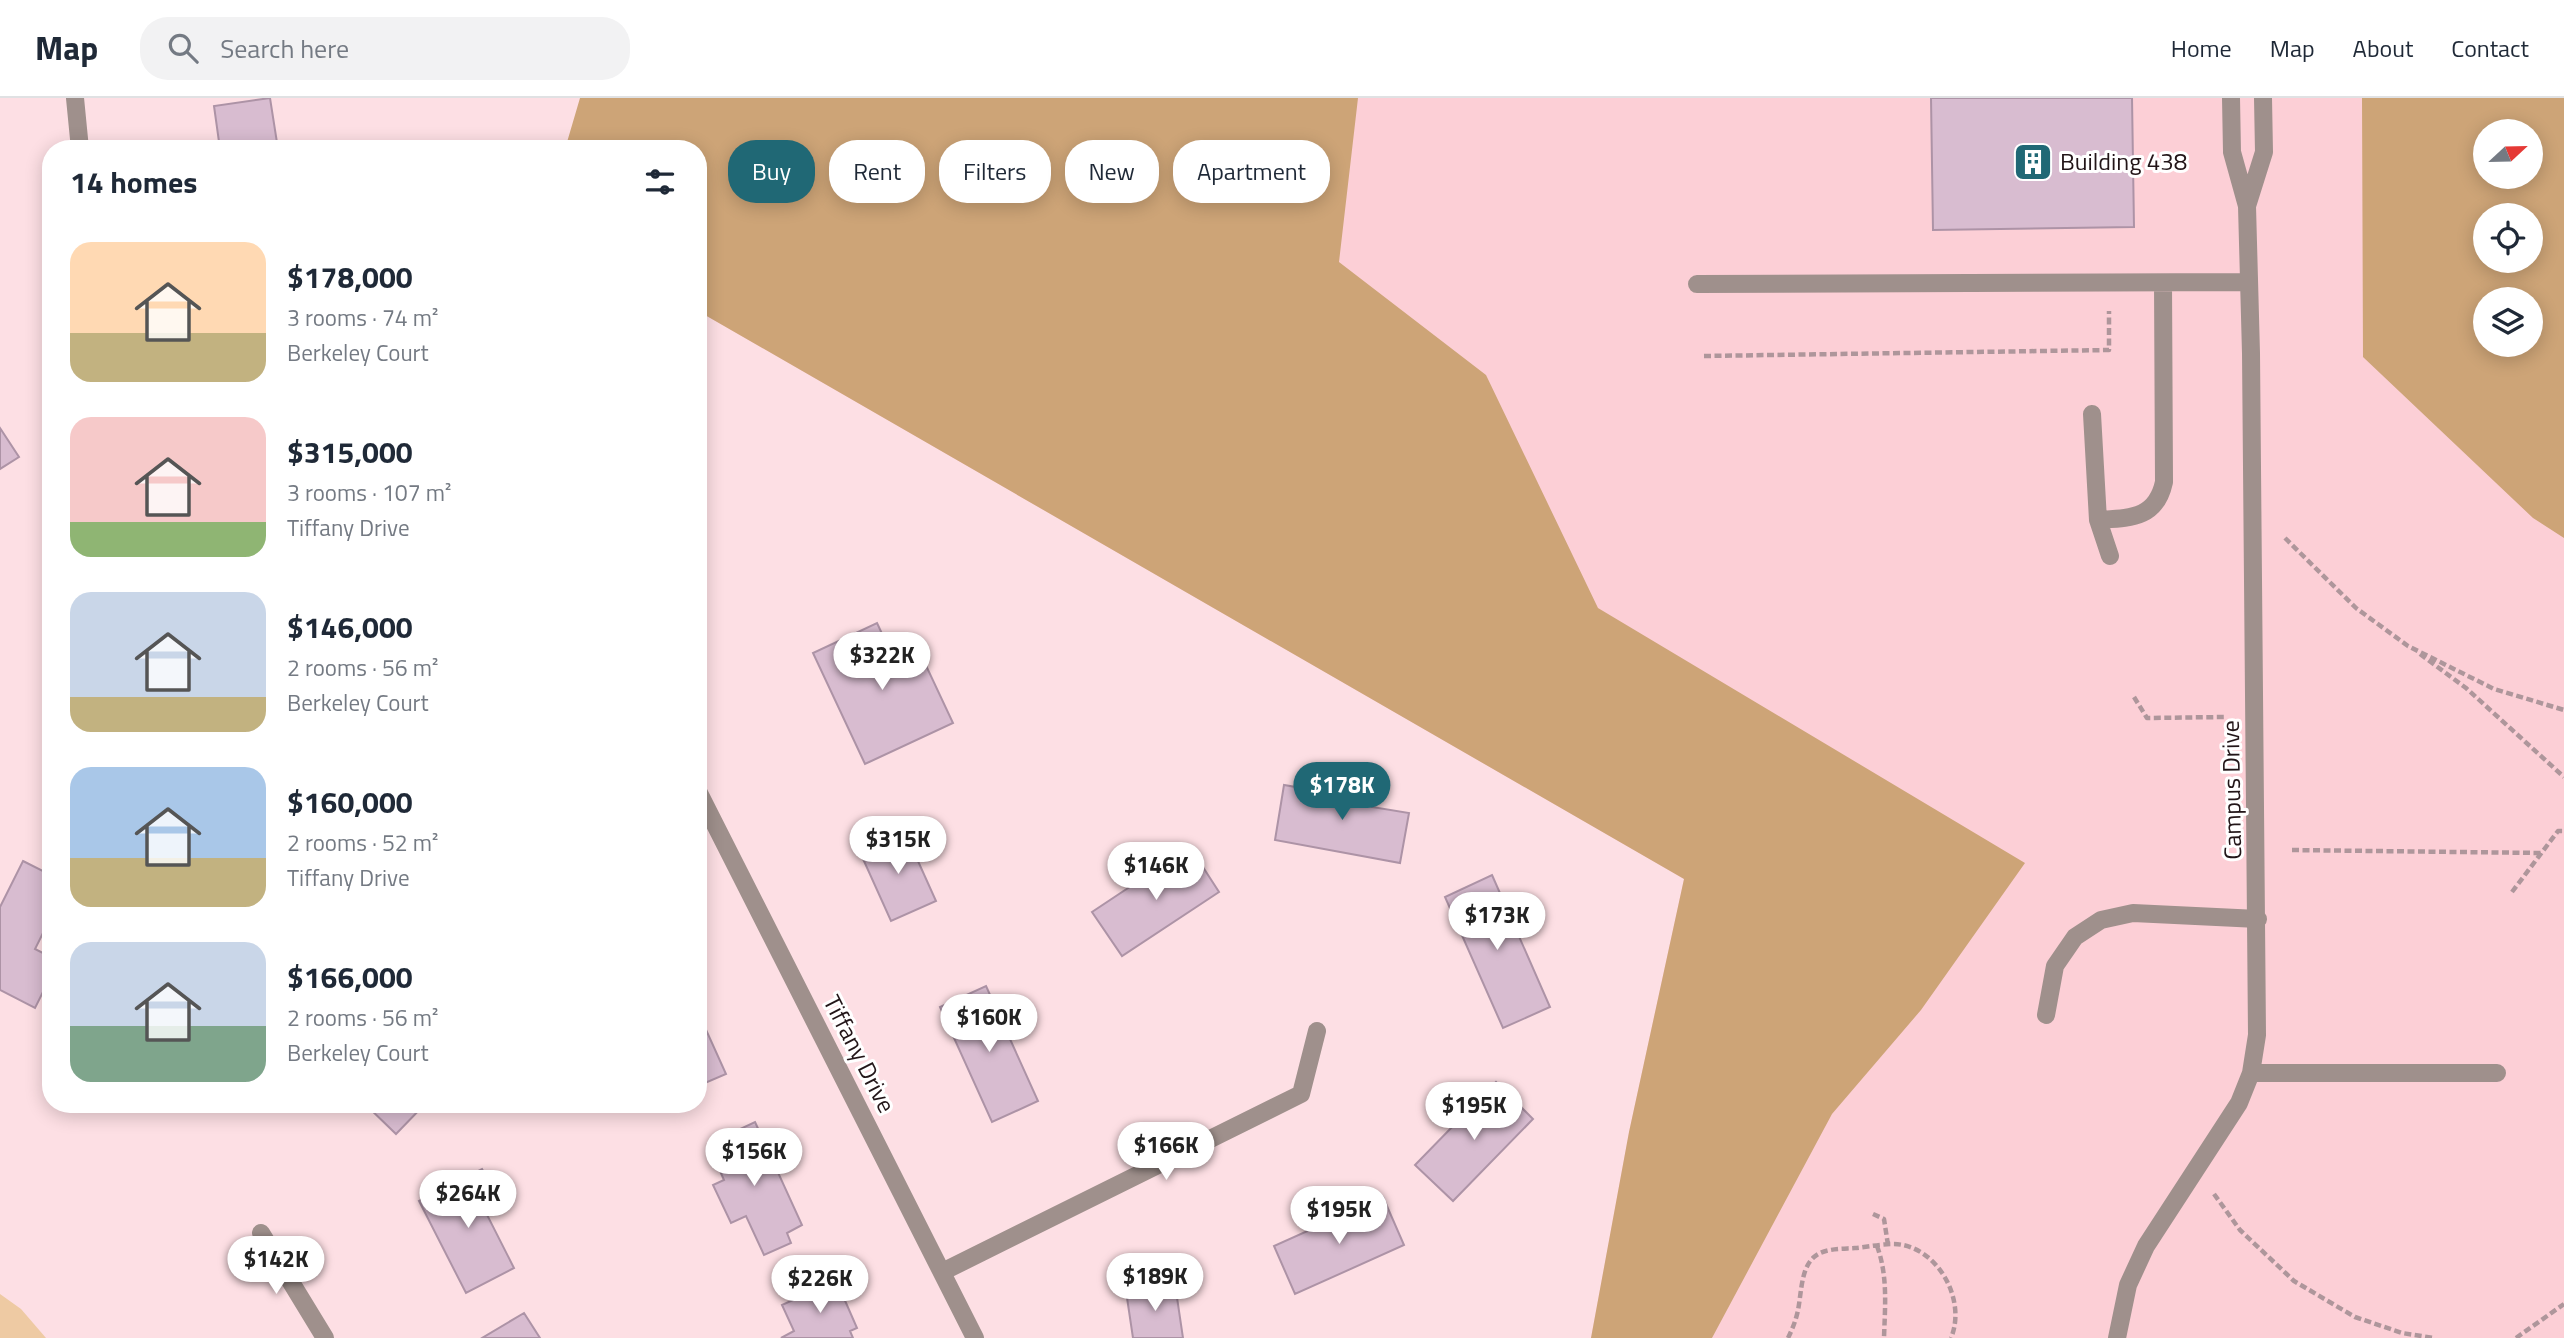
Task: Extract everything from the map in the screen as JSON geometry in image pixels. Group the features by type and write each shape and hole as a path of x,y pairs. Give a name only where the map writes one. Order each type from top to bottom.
{"street":[{"path":"75,98 79,140"},
{"name":"Campus Drive","path":"2117,1338 2128,1285 2146,1246 2239,1103 2251,1073 2257,1035 2254,499 2247,206 2232,152 2231,98"},
{"name":"Campus Drive","path":"2247,206 2264,152 2263,98"},
{"path":"1697,284 2248,282"},
{"path":"2098,520 2132,518 2149,510 2161,497 2164,482 2163,283"},
{"path":"2092,414 2098,520 2110,556"},
{"name":"Tiffany Drive","path":"707,810 975,1338"},
{"path":"2046,1015 2055,965 2075,937 2101,920 2133,914 2258,919"},
{"path":"942,1272 1301,1094 1317,1031"},
{"path":"2251,1073 2497,1073"},
{"path":"261,1233 325,1338"}],"path":[{"path":"1703,356 2109,350 2109,306"},
{"path":"2285,538 2356,608 2466,688 2564,777"},
{"path":"2408,646 2494,689 2564,710"},
{"path":"2134,697 2147,718 2226,717"},
{"path":"2512,892 2558,831 2564,831"},
{"path":"2292,850 2541,853"},
{"path":"2214,1193 2240,1230 2294,1281 2355,1317 2402,1333 2434,1338"},
{"path":"1873,1214 1884,1219 1888,1245"},
{"path":"1788,1338 1796,1318 1807,1266 1815,1256 1832,1249 1901,1244 1919,1251 1941,1270 1955,1301 1954,1331 1951,1338"},
{"path":"1877,1246 1884,1277 1884,1338"},
{"path":"2516,1338 2564,1304"}],"shaded area":[{"path":"580,98 1358,98 1339,262 1486,375 1598,608 2025,863 1921,1010 1832,1114 1712,1338 1591,1338 1629,1132 1684,879 707,316 707,140 568,140"},
{"path":"583,98 2564,98 2564,1338 1591,1338 1629,1132 1684,879 707,316 707,140 570,140"},
{"path":"2362,98 2564,98 2564,538 2533,518 2363,357"},
{"path":"0,1294 21,1309 46,1338 0,1338"}],"building":[{"path":"270,98 277,140 219,140 214,106"},
{"name":"Building 438","path":"1931,98 2132,98 2134,227 1933,230"},
{"path":"0,428 19,457 0,469"},
{"path":"877,623 891,653 915,642 953,723 865,764 813,653"},
{"path":"1339,779 1375,786 1372,807 1409,813 1400,863 1275,840 1284,785 1336,794"},
{"path":"904,830 936,901 891,921 859,850"},
{"path":"1190,847 1219,892 1122,956 1092,912"},
{"path":"23,861 42,870 42,935 35,949 42,952 42,994 35,1008 0,990 0,907"},
{"path":"1492,875 1550,1007 1503,1028 1445,897"},
{"path":"986,986 1038,1101 992,1122 940,1007"},
{"path":"707,1032 726,1074 707,1082"},
{"path":"1496,1082 1533,1119 1453,1201 1415,1165"},
{"path":"374,1113 416,1113 396,1134"},
{"path":"755,1122 802,1225 787,1233 791,1243 764,1255 746,1216 731,1223 713,1185 724,1180 708,1144"},
{"path":"482,1169 497,1197 482,1205 514,1268 466,1293 419,1201"},
{"path":"1383,1197 1404,1245 1295,1294 1274,1246"},
{"path":"836,1280 857,1328 850,1331 853,1338 781,1338 794,1331 782,1305"},
{"path":"1175,1284 1183,1338 1133,1338 1126,1291"},
{"path":"524,1313 540,1338 482,1338"}],"place":[{"name":"Building 438","path":"2033,162"}]}
